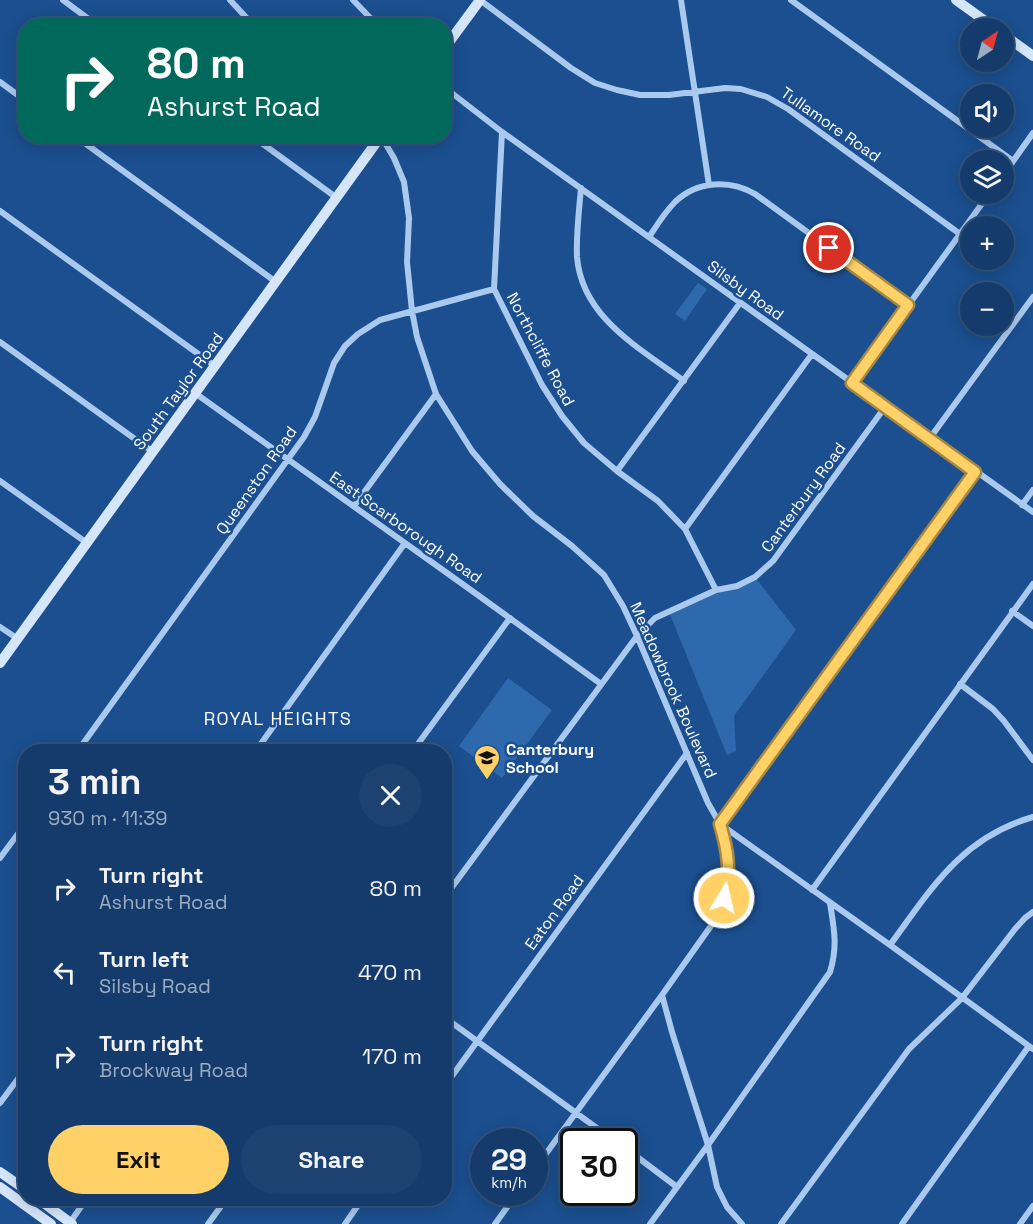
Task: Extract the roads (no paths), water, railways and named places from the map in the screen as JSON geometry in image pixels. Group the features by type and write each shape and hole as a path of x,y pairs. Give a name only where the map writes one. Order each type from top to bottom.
{"main road":[{"path":"452,38 480,0"},
{"path":"956,0 981,18"},
{"path":"1014,42 1033,56"},
{"name":"South Taylor Road","path":"0,663 375,144"},
{"path":"0,1172 18,1184"},
{"path":"0,1187 18,1200"},
{"path":"26,1206 51,1224"},
{"path":"48,1206 70,1223"}],"street":[{"path":"63,0 87,18"},
{"path":"230,0 247,18"},
{"path":"353,0 370,18"},
{"name":"Tullamore Road","path":"480,0 571,68 595,82 617,90 669,95 725,88 741,89 766,97 789,109 960,234"},
{"path":"681,0 709,185"},
{"path":"791,0 998,150"},
{"path":"0,82 18,95"},
{"name":"Silsby Road","path":"452,93 502,132 1033,512"},
{"name":"Northcliffe Road","path":"502,132 494,289 542,386 562,416 584,443 658,501 685,530 716,590"},
{"path":"1014,160 1033,133"},
{"path":"86,144 276,282"},
{"path":"263,144 337,198"},
{"name":"Meadowbrook Boulevard","path":"386,144 404,182 409,218 407,262 412,311 417,337 436,394 472,451 500,484 533,516 572,546 604,575 623,606 637,636 708,803 720,824 728,850 727,886 721,908 710,929 548,1151"},
{"path":"649,237 675,202 691,191 718,184 745,189 908,305"},
{"path":"581,188 577,259 588,295 598,311 615,330 684,381"},
{"path":"0,211 215,366"},
{"path":"852,383 960,234"},
{"name":"Queenston Road","path":"83,744 304,436 315,417 334,363 345,346 358,334 380,320 494,289"},
{"path":"930,438 1033,297"},
{"path":"617,471 740,303"},
{"path":"0,342 153,452"},
{"path":"685,530 812,354"},
{"name":"East Scarborough Road","path":"195,393 601,684"},
{"path":"354,506 436,394"},
{"name":"Canterbury Road","path":"452,887 637,636 655,618 716,590 737,586 755,577 773,561 885,407"},
{"path":"902,1224 1031,1048 720,824 975,472"},
{"path":"0,481 87,543"},
{"path":"1022,505 1033,490"},
{"path":"261,744 405,543"},
{"path":"812,890 1033,584"},
{"path":"1012,611 1033,626"},
{"path":"418,744 510,618"},
{"path":"0,627 18,639"},
{"path":"960,684 1004,721 1033,760"},
{"name":"Eaton Road","path":"452,1076 687,753"},
{"path":"890,945 942,875 966,852 1001,829 1033,817"},
{"path":"0,858 18,834"},
{"path":"650,1224 830,972 835,956 830,903"},
{"path":"781,1224 909,1049 962,998 1015,929 1033,912"},
{"path":"662,995 708,1145 717,1187 727,1207 742,1224"},
{"path":"452,1023 597,1128"},
{"path":"0,1103 18,1079"},
{"path":"638,1158 677,1187"},
{"path":"70,1223 82,1206"},
{"path":"208,1224 221,1206"},
{"path":"345,1224 357,1206"},
{"path":"495,1224 508,1206"},
{"path":"1020,1224 1033,1206"}],"place":[{"name":"Canterbury School","path":"487,781"}],"district":[{"name":"ROYAL HEIGHTS","path":"278,719"}]}
